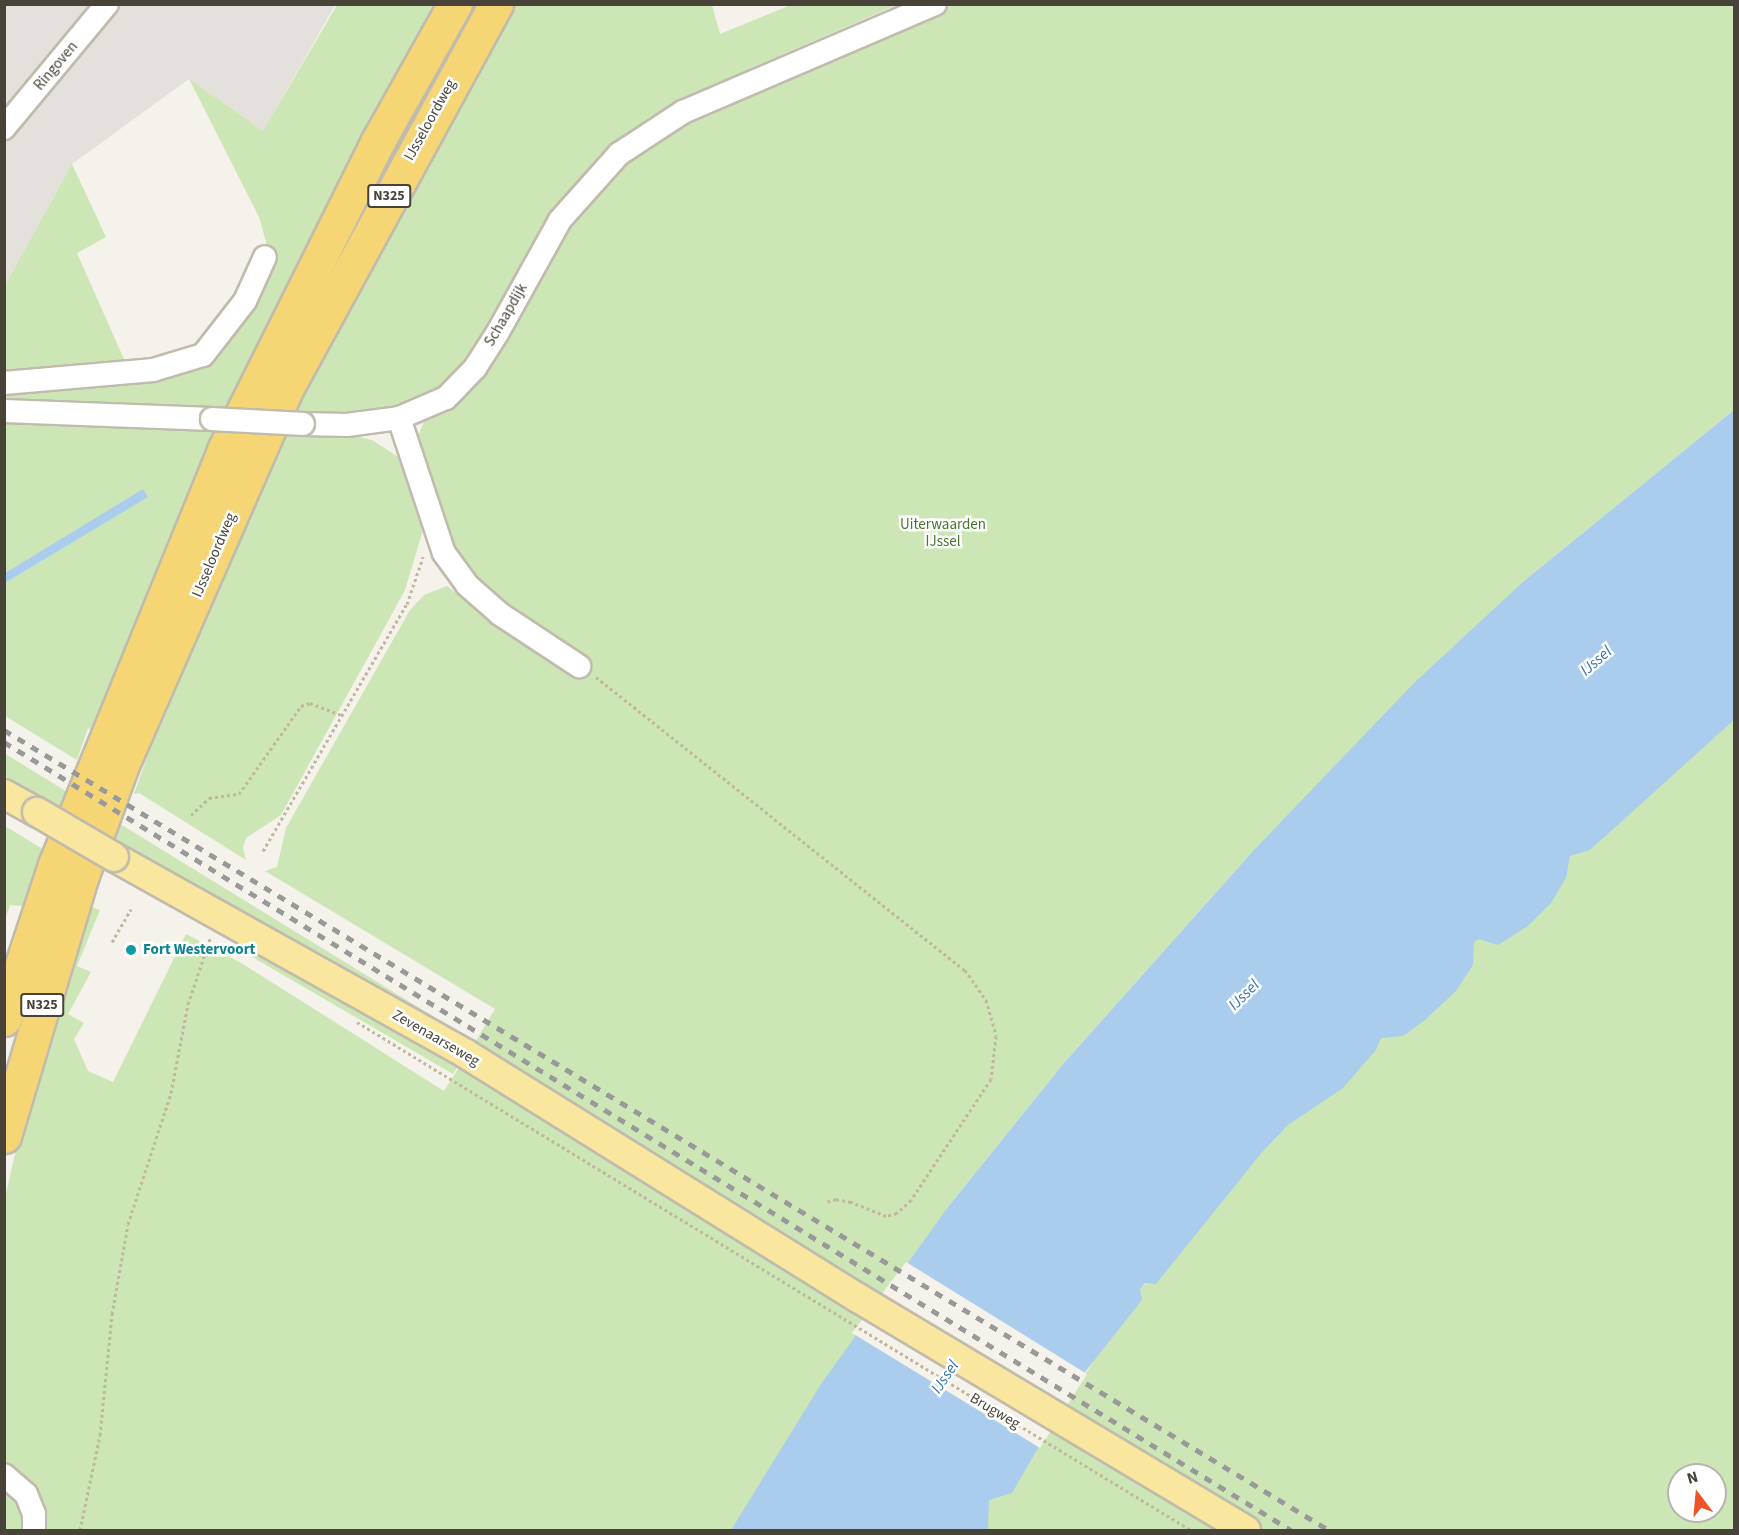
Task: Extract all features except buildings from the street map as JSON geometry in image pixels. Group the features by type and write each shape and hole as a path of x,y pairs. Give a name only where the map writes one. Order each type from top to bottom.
{"highway":[{"name":"N325","path":"4,1019 55,865 224,450 378,141 455,4"},
{"name":"IJsseloordweg","path":"4,1136 82,875 121,767 286,389 496,4"}],"main road":[{"name":"Zevenaarseweg","path":"4,794 466,1054 858,1298"},
{"name":"Brugweg","path":"858,1298 1246,1530"}],"street":[{"name":"Ringoven","path":"4,128 107,4"},
{"name":"Schaapdijk","path":"4,411 347,424 399,418 446,398 475,368 560,220 599,172 645,134 747,83 935,4"},
{"path":"4,382 153,370 203,355 245,302 265,257"},
{"path":"399,418 444,553 467,585 500,614 579,666"},
{"path":"4,1475 27,1494 34,1514 34,1530"}],"path":[{"path":"263,851 407,604 424,555"},
{"path":"579,666 618,692 965,970 986,1000 996,1036 991,1079 911,1200 897,1213 885,1216 851,1202 836,1199 826,1202"},
{"path":"190,815 209,798 239,795 302,706 310,703 341,715"},
{"path":"112,942 131,909"},
{"path":"80,1530 100,1435 112,1314 128,1224 171,1093 188,1004 210,939"},
{"name":"Zevenaarseweg","path":"450,1080 798,1292"},
{"name":"Brugweg","path":"798,1292 1191,1530"}],"shaded area":[{"path":"5,5 335,5 263,132 189,79 72,164 5,285"}],"green space":[{"path":"337,5 433,5 299,258 231,412 5,405 5,390 194,367 270,256 259,217 189,79 263,131"},
{"path":"504,5 712,5 720,34 791,5 896,5 751,68 654,117 603,155 568,195 481,347 443,387 387,414 334,416 284,412"},
{"name":"Uiterwaarden IJssel","path":"952,5 1734,5 1734,410 1524,581 1253,851 1064,1063 948,1207 731,1530 40,1530 5,1465 5,1198 31,1083 86,905 100,910 77,966 91,972 68,1014 84,1023 74,1039 88,1071 113,1082 186,934 243,964 444,1091 472,1047 117,841 111,837 117,822 475,1042 495,1009 265,871 277,867 286,828 410,610 424,595 447,586 466,601 477,581 456,553 439,513 417,438 424,422 453,403 579,206 622,162 658,135"},
{"path":"72,164 106,237 77,253 127,366 5,377 5,285"},
{"path":"4,419 223,426 94,731 88,728 77,760 5,716 5,583 147,497 143,490 5,573"},
{"path":"340,433 372,440 406,462 424,511 422,533 405,590 281,815 246,838 243,848 246,860 139,793 134,794 183,653 280,435"},
{"path":"1734,705 1734,1530 968,1530 989,1499 1032,1456 1140,1290 1257,1151 1366,1048 1458,941 1554,854"},
{"path":"4,753 69,793 63,809 5,776"},
{"path":"5,826 46,851 35,884 29,888 22,906 10,905 5,920"},
{"path":"238,944 332,996 461,1061 453,1074 237,948"},
{"path":"4,1486 16,1497 25,1530 5,1530"}],"water":[{"name":"IJssel","path":"1734,410 1734,720 1590,850 1570,856 1566,878 1551,903 1528,926 1498,945 1479,939 1474,942 1473,965 1456,991 1425,1020 1403,1036 1381,1038 1376,1050 1343,1088 1288,1125 1263,1151 1156,1284 1145,1283 1140,1290 1142,1300 1074,1386 1012,1493 989,1500 988,1530 731,1530 821,1384 948,1207 1064,1063 1253,851 1414,683 1524,581"},
{"path":"143,489 148,497 5,583 5,573"}],"pier":[{"path":"906,1262 1087,1374 1040,1448 852,1333"}],"railway":[{"path":"4,730 1329,1530"},
{"path":"4,742 1291,1530"}],"place":[{"name":"Fort Westervoort","path":"131,950"}]}
